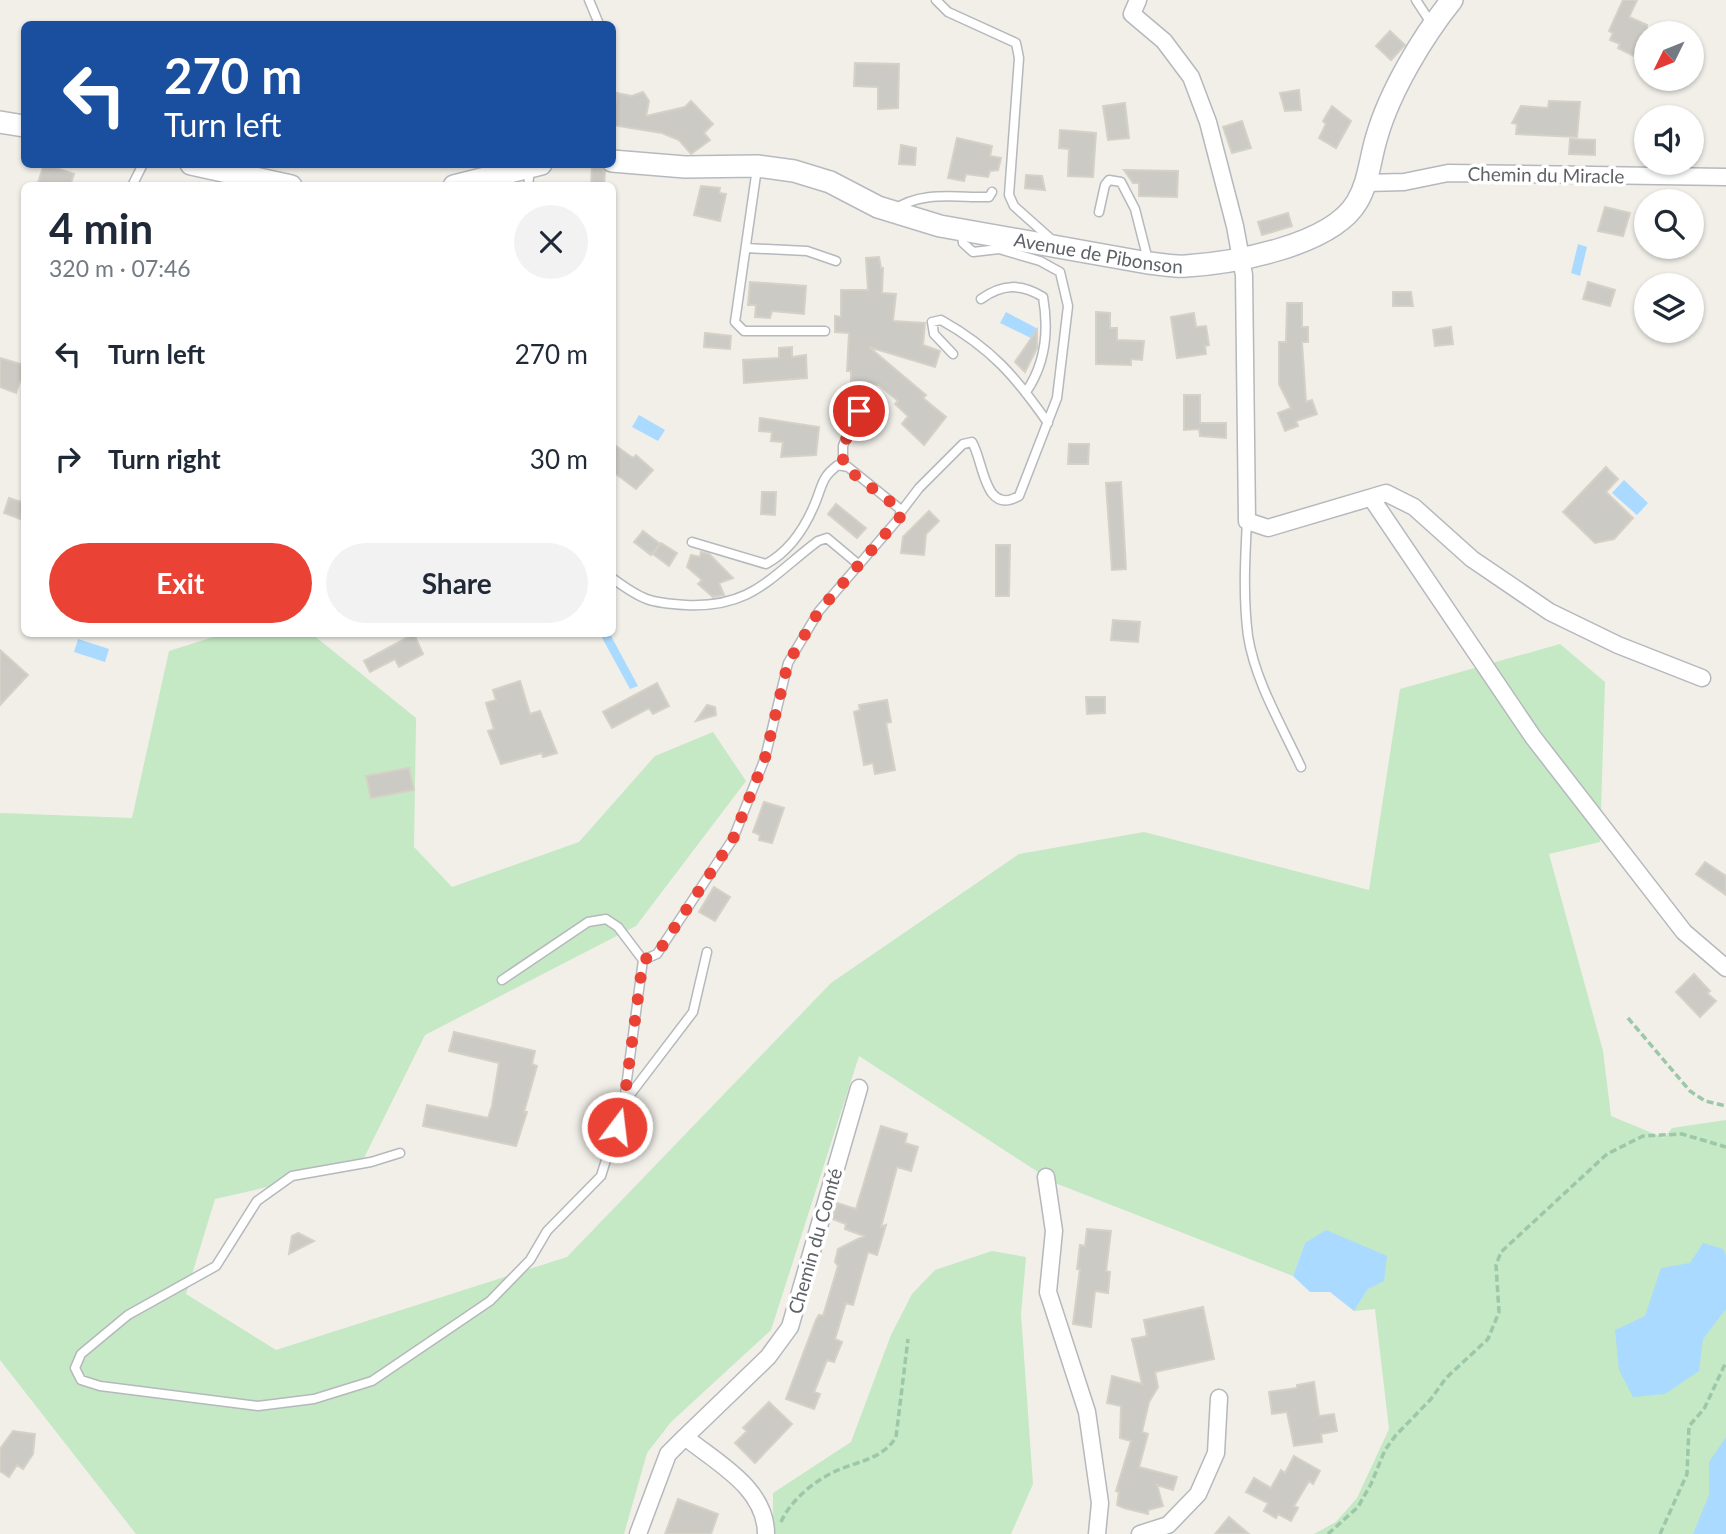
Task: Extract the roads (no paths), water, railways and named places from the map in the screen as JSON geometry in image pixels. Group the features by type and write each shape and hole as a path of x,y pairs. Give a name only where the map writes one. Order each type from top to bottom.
{"street":[{"path":"1138,0 1132,14 1164,41 1191,77 1208,122 1241,257 1247,521 1268,528 1387,493 1414,506 1472,559 1550,612 1630,650 1702,678"},
{"name":"Avenue de Pibonson","path":"616,161 685,167 757,166 794,171 830,182 892,211 962,230 1148,263 1183,267 1272,252 1343,220 1356,204 1366,183 1378,134 1433,26 1452,0"},
{"path":"0,122 21,126"},
{"path":"209,168 273,182"},
{"path":"477,182 533,172"},
{"name":"Chemin du Miracle","path":"1366,183 1404,182 1448,173 1726,177"},
{"path":"1372,499 1533,737 1685,932 1726,968"},
{"name":"Chemin du Comté","path":"638,1534 668,1454 768,1357 790,1327 859,1088"},
{"path":"1046,1177 1054,1231 1048,1292 1087,1412 1100,1503 1097,1534"},
{"path":"1140,1534 1168,1525 1198,1494 1216,1453 1219,1398"},
{"path":"685,1437 756,1494 766,1520 766,1534"}],"lane":[{"path":"589,0 598,21"},
{"path":"936,0 948,12 1016,43 1019,58 1009,195 1014,206 1062,248"},
{"path":"1416,0 1433,26"},
{"path":"757,166 735,322 744,331 825,331"},
{"path":"1099,212 1105,185 1109,180 1121,182 1135,209 1148,263"},
{"path":"892,211 902,204 939,196 989,197 992,192"},
{"path":"643,960 657,954 733,839 765,758 788,663 819,611 919,488 963,444 972,442 980,455 990,493 1000,500 1009,501 1019,496 1057,398 1068,306 1060,272 1040,261 999,249 973,253 963,243 962,230"},
{"path":"746,248 807,251 836,261"},
{"path":"981,299 996,288 1008,286 1031,290 1043,297 1048,322 1040,372 1026,392"},
{"path":"953,354 934,334 932,322 941,320 965,334 1015,375 1048,423"},
{"path":"843,466 843,446 862,396 844,392"},
{"path":"692,542 766,564 794,542 815,503 825,475 838,465 900,509 900,513"},
{"path":"1247,521 1244,573 1248,636 1255,664 1301,767"},
{"path":"616,581 651,603 717,606 746,595 818,541 827,538 858,564"},
{"path":"400,1153 371,1162 292,1176 257,1201 216,1266 128,1315 81,1354 75,1368 81,1380 100,1387 258,1406 314,1399 372,1381 490,1301 530,1260 547,1231 601,1176 624,1102 643,960 618,928 606,919 588,922 502,980"},
{"path":"624,1102 693,1012 707,952"}],"water":[{"path":"1578,244 1587,247 1580,276 1571,273"},
{"path":"1006,312 1038,329 1033,339 1000,323"},
{"path":"639,415 665,430 658,441 632,427"},
{"path":"1624,480 1648,503 1637,515 1612,493"},
{"path":"602,637 612,637 638,686 630,689"},
{"path":"78,639 109,649 105,662 74,652"},
{"path":"1326,1230 1387,1256 1384,1281 1368,1289 1354,1311 1330,1292 1310,1292 1293,1276 1305,1243"},
{"path":"1703,1243 1723,1249 1726,1255 1726,1309 1703,1339 1699,1371 1665,1394 1633,1397 1619,1370 1615,1330 1645,1316 1661,1268 1690,1263"},
{"path":"1726,1437 1726,1534 1693,1534 1709,1495 1709,1462"}]}
